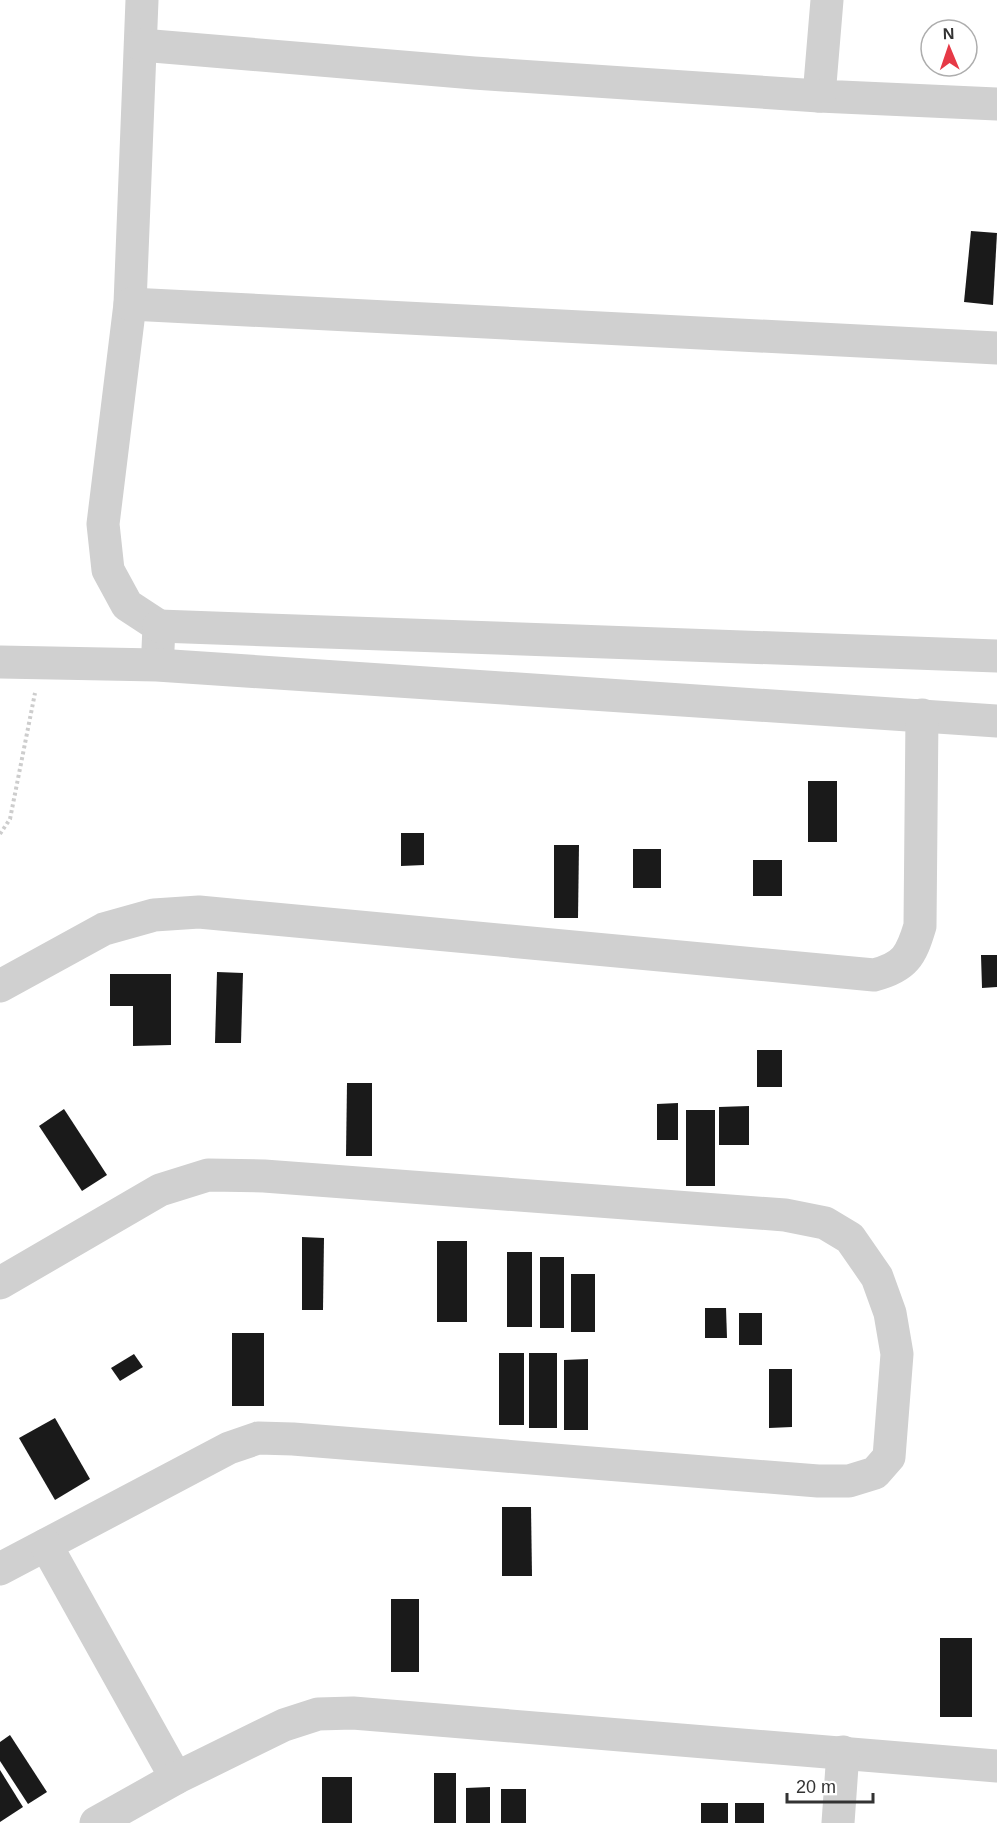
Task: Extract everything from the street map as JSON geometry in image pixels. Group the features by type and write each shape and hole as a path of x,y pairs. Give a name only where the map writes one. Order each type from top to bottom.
{"street":[{"path":"142,0 130,304 103,524 108,570 128,605 159,626 997,656"},
{"path":"819,96 827,0"},
{"path":"141,45 486,74 819,96 997,104"},
{"path":"130,304 997,348"},
{"path":"157,665 159,626"},
{"path":"0,662 157,665 997,721"},
{"path":"0,986 104,929 154,915 199,912 874,975 892,970 912,953 920,926 922,715"},
{"path":"0,1283 160,1190 208,1175 264,1176 784,1215 825,1223 850,1238 877,1277 890,1313 897,1354 889,1457 874,1473 849,1481 818,1481 293,1438 258,1438 229,1448 0,1569"},
{"path":"46,1545 176,1778"},
{"path":"96,1823 176,1778 284,1725 318,1714 353,1713 997,1766"},
{"path":"838,1823 843,1752"}],"path":[{"path":"0,834 10,819 40,663"}],"building":[{"path":"971,231 997,233 993,305 964,302"},
{"path":"808,781 837,781 837,842 808,842"},
{"path":"401,833 424,833 424,865 401,866"},
{"path":"554,845 579,845 578,918 554,918"},
{"path":"633,849 661,849 661,888 633,888"},
{"path":"753,860 782,860 782,896 753,896"},
{"path":"981,955 997,955 997,987 982,988"},
{"path":"217,972 243,973 241,1043 215,1043"},
{"path":"110,974 171,974 171,1045 133,1046 133,1006 110,1006"},
{"path":"757,1050 782,1050 782,1087 757,1087"},
{"path":"347,1083 372,1083 372,1156 346,1156"},
{"path":"678,1103 678,1140 657,1140 657,1104"},
{"path":"749,1106 749,1145 719,1145 719,1107"},
{"path":"64,1109 107,1175 82,1191 39,1126"},
{"path":"686,1110 715,1110 715,1186 686,1186"},
{"path":"302,1237 324,1238 323,1310 302,1310"},
{"path":"437,1241 467,1241 467,1322 437,1322"},
{"path":"507,1252 532,1252 532,1327 507,1327"},
{"path":"540,1257 564,1257 564,1328 540,1328"},
{"path":"571,1274 595,1274 595,1332 571,1332"},
{"path":"705,1308 726,1308 727,1338 705,1338"},
{"path":"739,1313 762,1313 762,1345 739,1345"},
{"path":"232,1333 264,1333 264,1406 232,1406"},
{"path":"499,1353 524,1353 524,1425 499,1425"},
{"path":"529,1353 557,1353 557,1428 529,1428"},
{"path":"134,1354 143,1367 120,1381 111,1368"},
{"path":"588,1359 588,1430 564,1430 564,1360"},
{"path":"769,1369 792,1369 792,1427 769,1428"},
{"path":"55,1418 90,1479 55,1500 19,1438"},
{"path":"502,1507 531,1507 532,1576 502,1576"},
{"path":"391,1599 419,1599 419,1672 391,1672"},
{"path":"940,1638 972,1638 972,1717 940,1717"},
{"path":"10,1735 47,1792 28,1804 0,1761 0,1742"},
{"path":"0,1770 23,1807 0,1822"},
{"path":"434,1773 456,1773 456,1823 434,1823"},
{"path":"322,1777 352,1777 352,1823 322,1823"},
{"path":"490,1787 490,1823 466,1823 466,1788"},
{"path":"501,1789 526,1789 526,1823 501,1823"},
{"path":"701,1803 728,1803 728,1823 701,1823"},
{"path":"735,1803 764,1803 764,1823 735,1823"}]}
